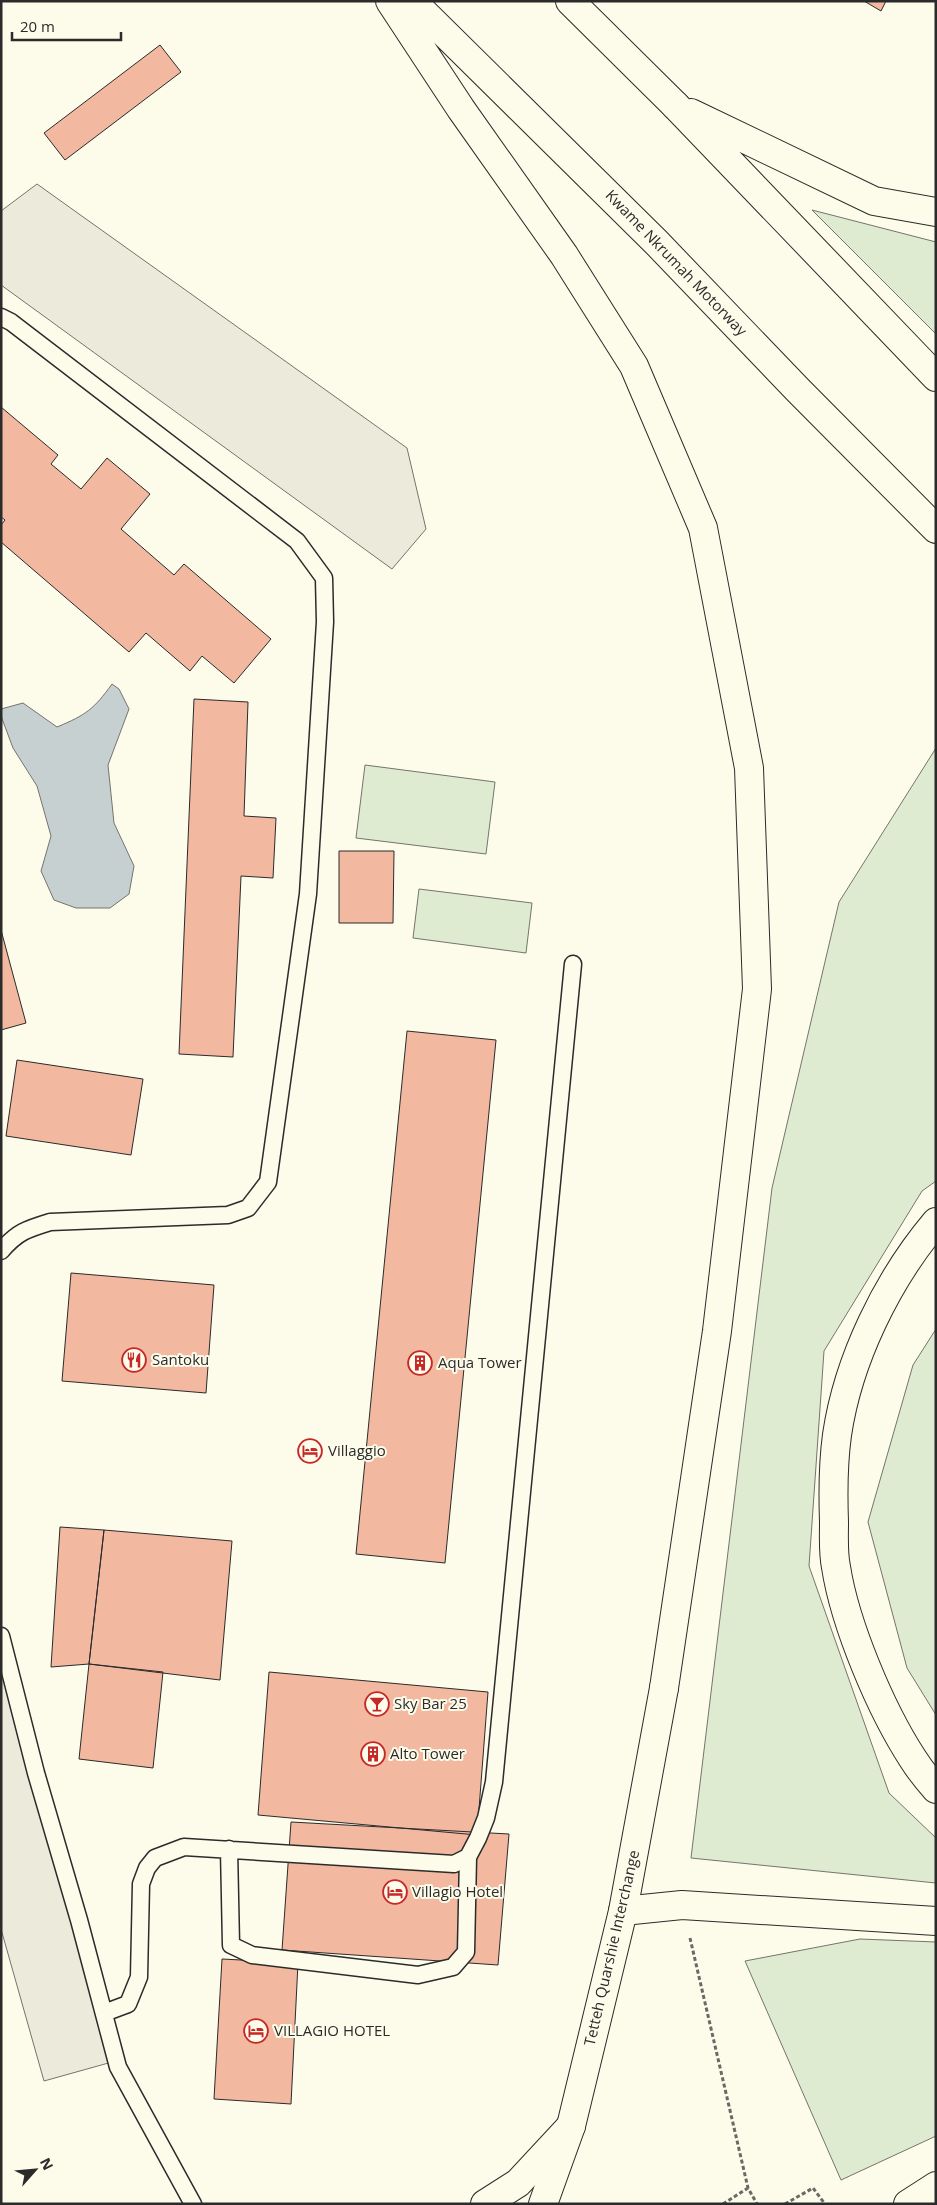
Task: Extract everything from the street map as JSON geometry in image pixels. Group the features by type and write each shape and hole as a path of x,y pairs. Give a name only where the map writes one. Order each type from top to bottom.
{"main road":[{"name":"Tetteh Quarshie Interchange","path":"390,1 461,109 564,255 634,366 703,528 749,768 757,989 717,1331 664,1688 623,1911 571,2126 543,2204"},
{"name":"Kwame Nkrumah Motorway","path":"412,1 656,242 798,390 936,529"},
{"path":"570,1 675,105 936,377"},
{"path":"675,105 874,201 936,212"},
{"path":"936,1222 895,1280 862,1344 848,1385 837,1435 833,1498 836,1567 848,1618 888,1714 913,1759 936,1790"},
{"path":"623,1911 682,1905 936,1921"},
{"path":"485,2204 518,2183 571,2126"},
{"path":"908,2204 936,2186"}],"lane":[{"path":"1,317 11,322 297,541 324,578 324,622 308,894 268,1182 248,1208 228,1214 50,1222 28,1228 13,1237 1,1251"},
{"path":"229,1849 231,1945 252,1955 418,1975 453,1967 466,1952 468,1857 486,1818 494,1782 573,964"},
{"path":"1,1636 36,1773 118,2068 193,2204"},
{"path":"104,2013 128,2004 139,1977 141,1884 147,1868 155,1858 184,1847 454,1864 468,1857"}],"path":[{"path":"682,1905 748,2188 757,2204"},
{"path":"723,2204 748,2188"},
{"path":"785,2204 813,2188 824,2204"}],"green space":[{"path":"812,210 936,242 936,334"},
{"path":"936,748 936,1181 922,1191 824,1351 809,1566 889,1793 936,1838 936,1883 691,1858 772,1188 839,902"},
{"path":"365,765 495,782 486,854 356,838"},
{"path":"419,889 532,903 526,953 413,938"},
{"path":"936,1329 936,1715 907,1668 868,1522 913,1365"},
{"path":"860,1939 936,1942 936,2136 841,2180 745,1961"}],"shaded area":[{"path":"37,184 407,448 426,529 392,569 1,285 1,211"},
{"path":"112,684 119,689 129,709 108,765 114,823 134,866 129,894 110,908 76,908 54,900 41,871 51,836 37,786 13,748 1,716 1,709 23,703 57,727 89,710 100,700"},
{"path":"1,1668 112,2062 44,2081 1,1929"}],"building":[{"path":"864,1 886,1 881,11"},
{"path":"160,45 181,72 65,160 44,133"},
{"path":"1,407 58,455 51,464 81,489 107,458 150,494 121,529 174,575 184,564 271,639 234,683 202,656 190,671 146,633 129,652 1,542 1,525 5,520 1,517"},
{"path":"194,699 248,702 244,816 276,818 273,878 241,876 233,1057 179,1054"},
{"path":"339,851 394,851 393,923 339,923"},
{"path":"1,930 26,1023 1,1030"},
{"name":"Aqua Tower","path":"407,1031 496,1040 445,1563 356,1554"},
{"path":"17,1060 143,1079 131,1155 6,1136"},
{"path":"71,1273 214,1285 206,1393 62,1381"},
{"path":"60,1527 104,1530 89,1664 51,1667"},
{"path":"104,1530 232,1541 220,1680 89,1664"},
{"path":"89,1664 163,1672 153,1768 79,1759"},
{"name":"Alto Tower","path":"269,1672 488,1692 477,1835 258,1815"},
{"name":"Villagio Hotel","path":"291,1822 509,1834 498,1965 282,1950"},
{"name":"VILLAGIO HOTEL","path":"222,1959 298,1963 291,2104 214,2099"}],"place":[{"name":"Santoku","path":"134,1360"},
{"name":"Aqua Tower","path":"420,1363"},
{"name":"Villaggio","path":"310,1451"},
{"name":"Sky Bar 25","path":"377,1704"},
{"name":"Alto Tower","path":"373,1754"},
{"name":"Villagio Hotel","path":"395,1892"},
{"name":"VILLAGIO HOTEL","path":"256,2031"}]}
